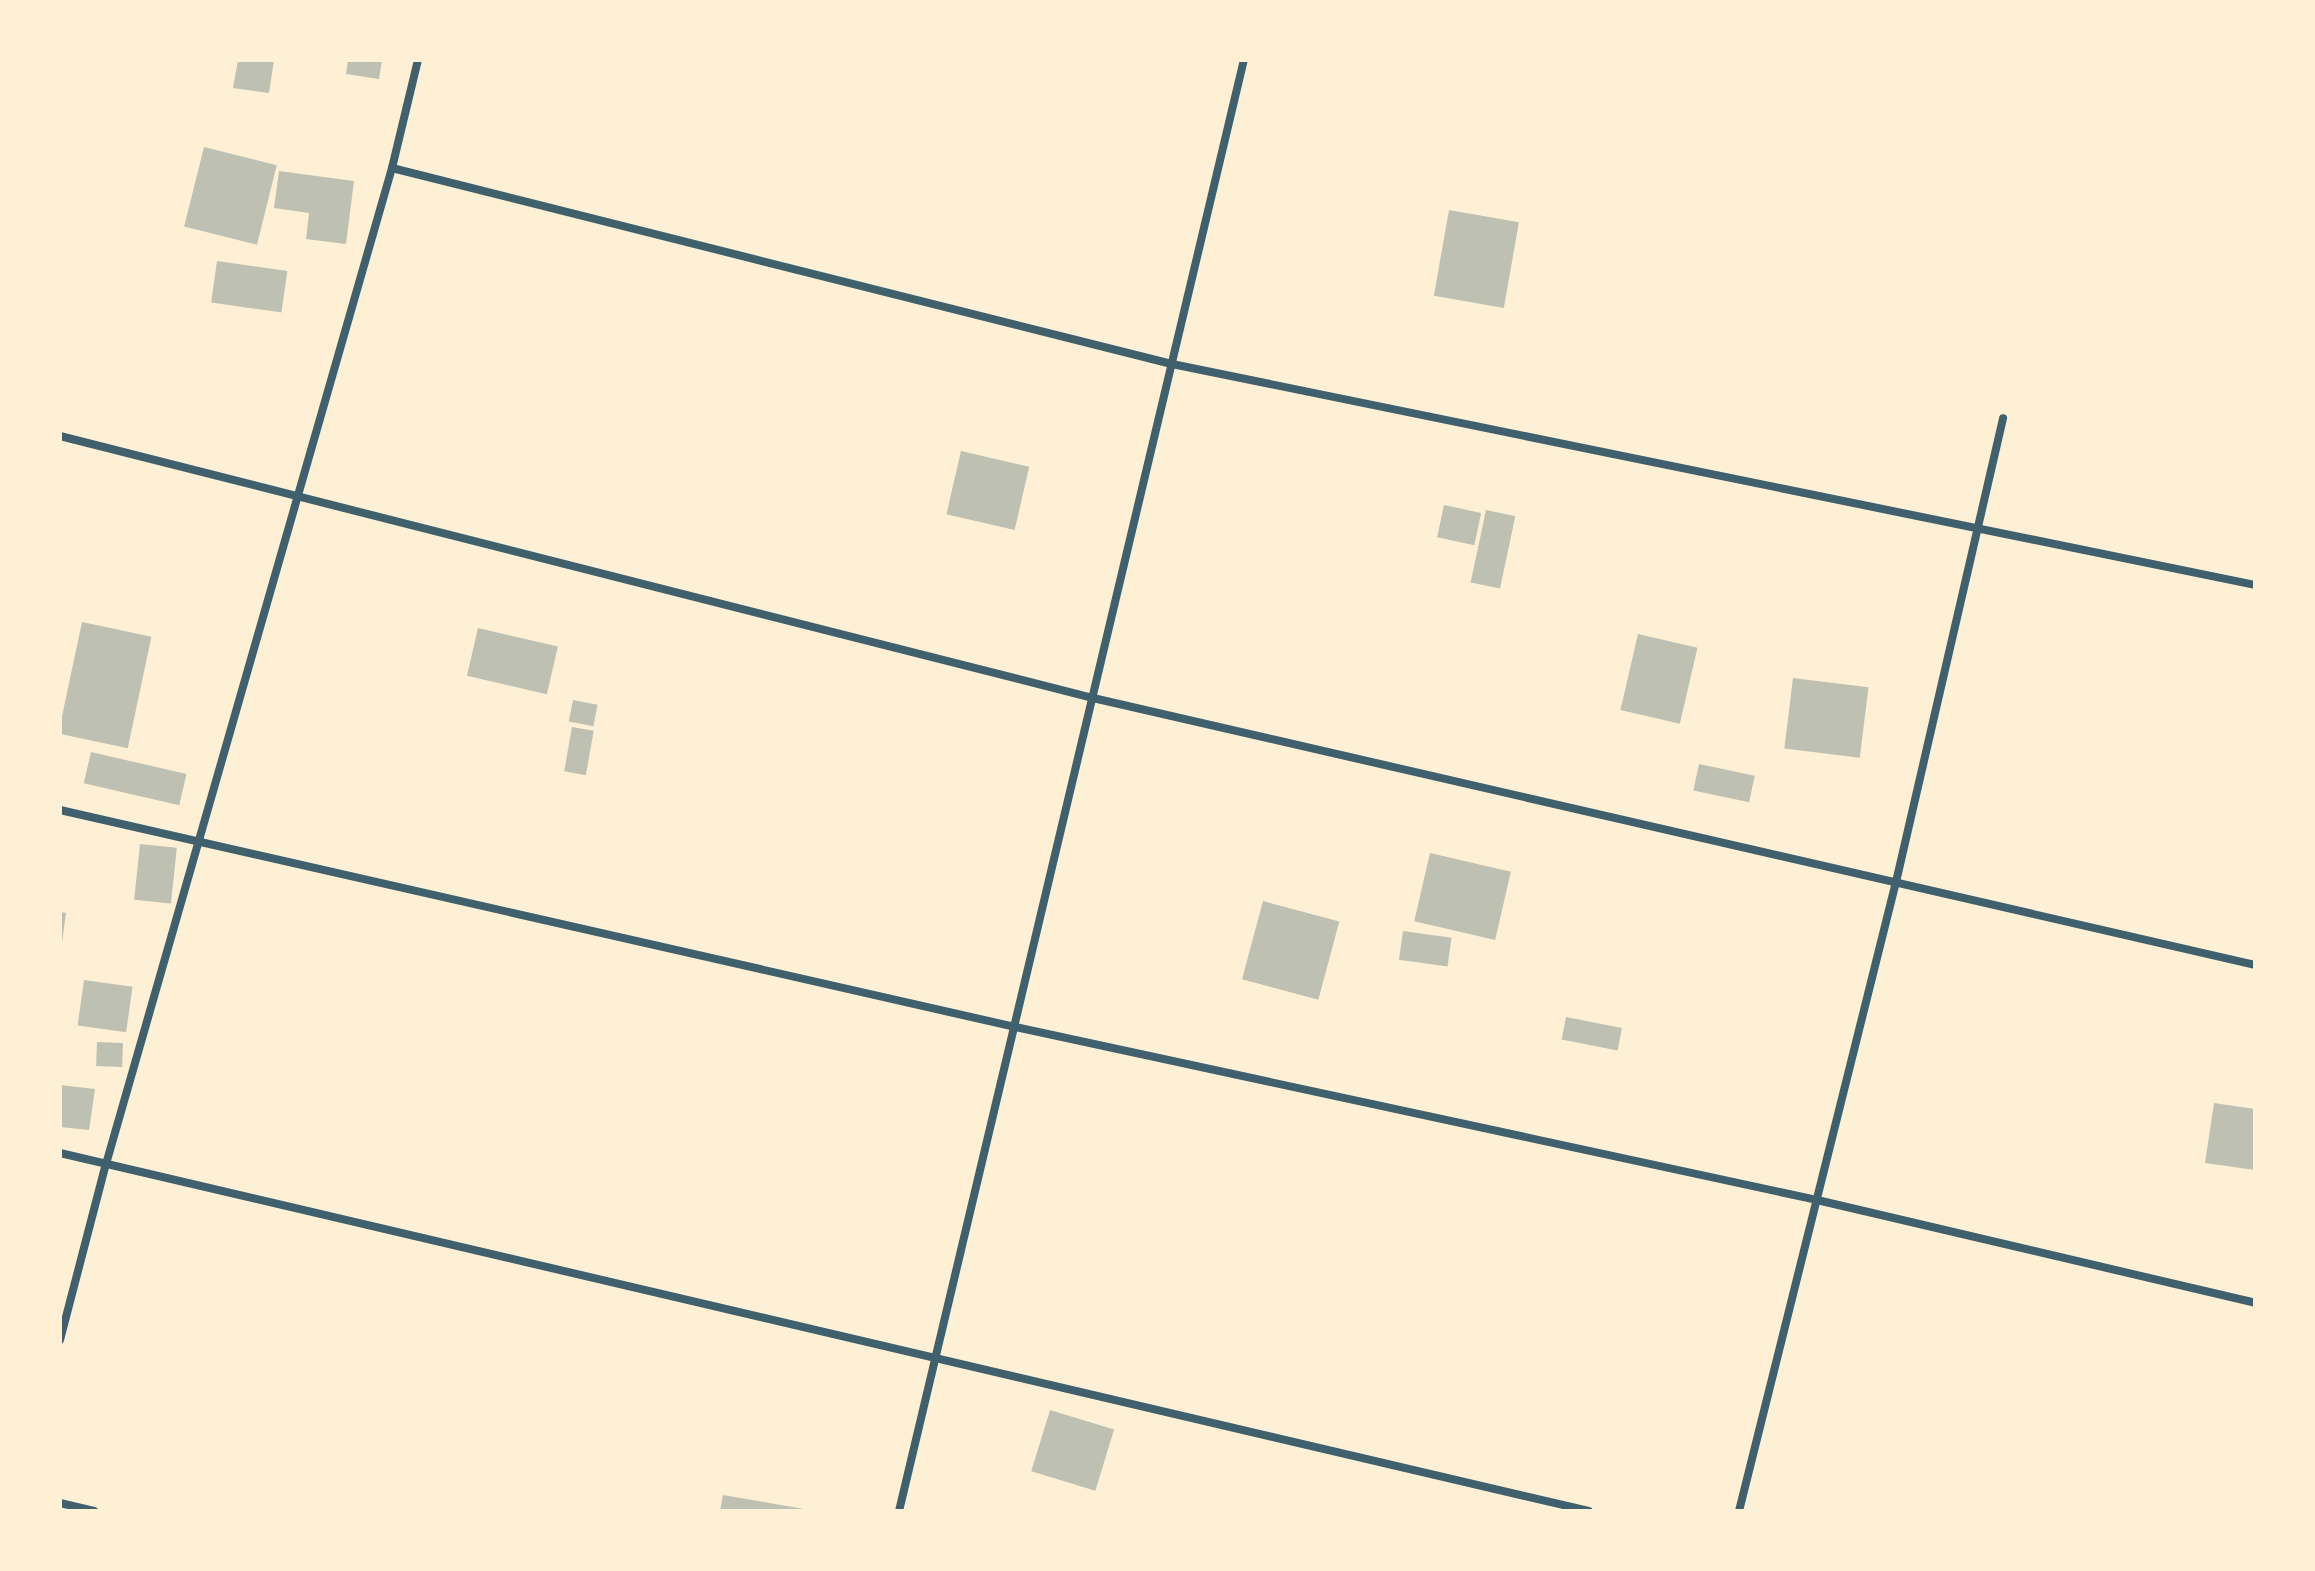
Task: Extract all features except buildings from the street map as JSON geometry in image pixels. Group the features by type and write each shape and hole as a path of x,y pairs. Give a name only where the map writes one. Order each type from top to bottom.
{"street":[{"path":"60,1340 106,1164 296,492 392,168 418,60"},
{"path":"899,1511 1244,60"},
{"path":"392,168 1172,364 2255,585"},
{"path":"1739,1511 1896,882 2003,418"},
{"path":"60,436 296,492 1093,698 2255,965"},
{"path":"60,810 1015,1027 1817,1200 2255,1303"},
{"path":"60,1153 936,1362 1589,1511"},
{"path":"60,1503 94,1511"}]}
